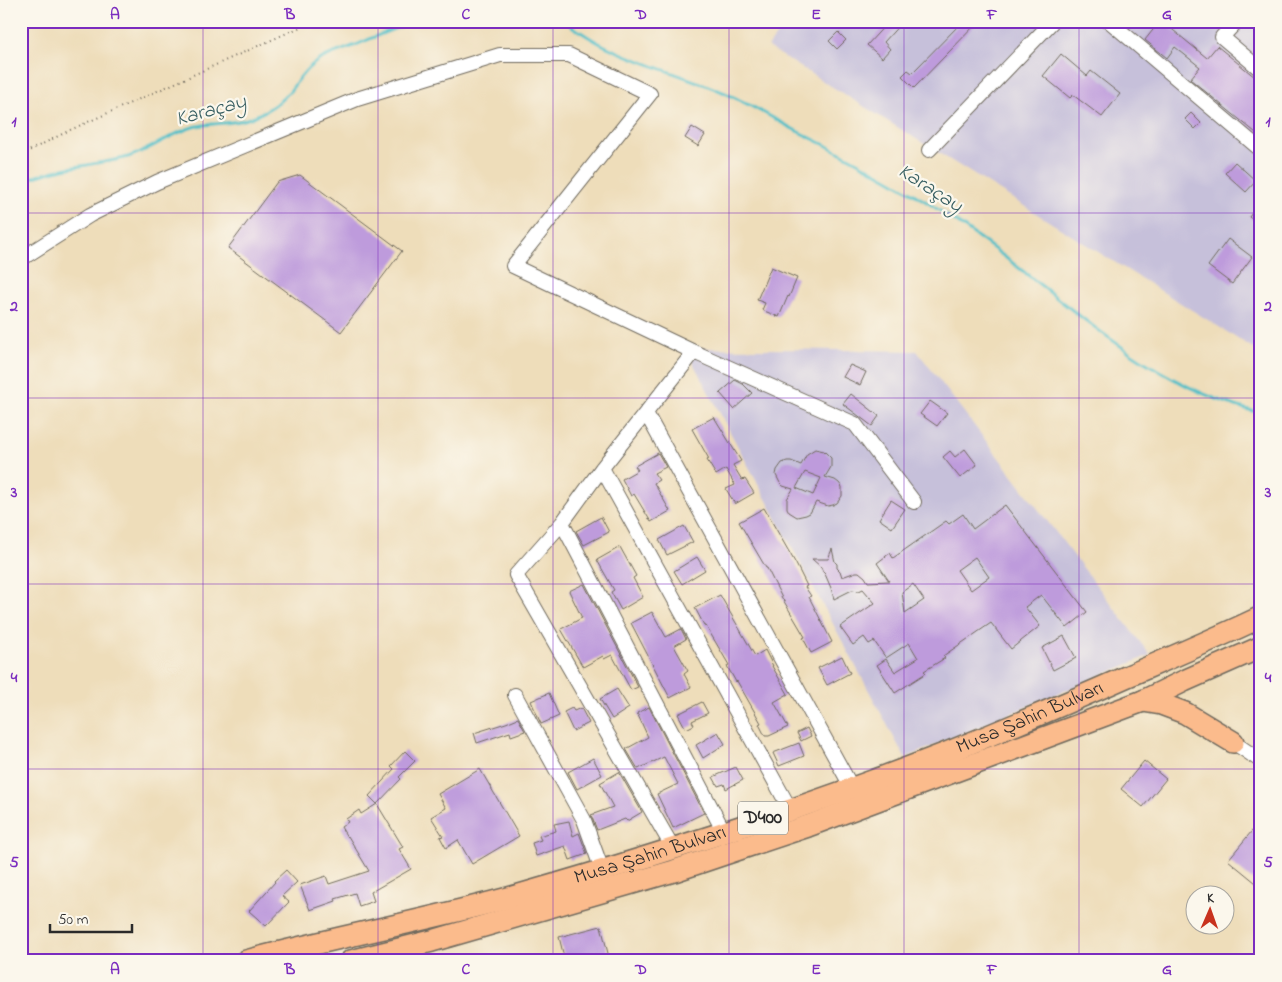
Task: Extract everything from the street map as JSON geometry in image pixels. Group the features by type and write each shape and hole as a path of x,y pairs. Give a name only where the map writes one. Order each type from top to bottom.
{"highway":[{"name":"Musa Şahin Bulvarı","path":"246,961 517,895 724,832 944,754 1046,712 1261,617"},
{"name":"Musa Şahin Bulvarı","path":"351,961 432,942 674,871 808,826 1143,701 1261,647"},
{"path":"1143,701 1161,704 1185,713 1233,742"}],"street":[{"path":"929,150 1053,21"},
{"path":"1109,21 1261,150"},
{"path":"1236,21 1222,37 1261,70"},
{"path":"21,259 90,215 156,182 357,99 500,55 569,55 650,94 514,266 694,352 855,424 914,502"},
{"path":"673,848 516,575 562,523 602,468 694,352"},
{"path":"646,414 852,788"},
{"path":"602,468 790,809"},
{"path":"562,523 724,832"},
{"path":"515,695 584,820 602,870"},
{"path":"1233,742 1261,761"}],"path":[{"path":"21,155 70,130 314,21"}],"shaded area":[{"path":"787,21 1261,21 1261,353 768,47"},
{"path":"685,348 917,351 1150,655 905,758"}],"building":[{"path":"889,21 903,21 884,42 890,49 882,58 867,45"},
{"path":"963,21 979,21 914,88 902,76 908,70 912,73"},
{"path":"1160,21 1207,58 1217,46 1261,82 1261,137 1190,79 1200,67 1175,47 1167,58 1145,40"},
{"path":"838,32 846,40 837,49 829,41"},
{"path":"1061,54 1087,76 1091,71 1120,94 1102,117 1073,95 1070,98 1043,76"},
{"path":"1191,113 1201,123 1195,129 1185,119"},
{"path":"692,127 705,135 698,146 685,138"},
{"path":"1235,162 1256,181 1246,192 1225,173"},
{"path":"300,175 402,251 341,332 228,248 277,182"},
{"path":"1261,201 1261,226 1249,217"},
{"path":"1228,239 1252,257 1232,284 1208,266"},
{"path":"771,267 797,278 779,317 762,310 765,303 757,300"},
{"path":"850,365 866,372 860,385 843,377"},
{"path":"735,380 743,384 752,393 734,409 720,393"},
{"path":"851,394 879,416 872,426 843,404"},
{"path":"930,401 947,413 937,426 920,414"},
{"path":"714,417 741,461 733,465 742,480 745,479 754,493 735,504 726,489 735,485 726,469 716,475 692,429"},
{"path":"815,449 824,451 831,458 831,467 825,477 839,483 842,487 842,496 833,505 828,506 816,502 810,513 797,517 789,512 787,508 787,499 793,489 783,486 776,475 782,463 791,461 801,465 807,454","holes":["805,472 821,478 813,495 796,488"]},
{"path":"965,449 977,465 960,478 943,457 950,451 955,457"},
{"path":"658,453 666,467 654,473 659,480 654,483 670,511 651,522 634,494 631,496 622,479 638,470 635,466"},
{"path":"891,500 905,509 892,528 879,519"},
{"path":"1005,505 1087,612 1067,628 1041,595 1025,607 1040,626 1011,649 991,623 943,656 945,658 924,671 926,673 895,693 877,665 886,659 895,672 918,658 909,643 886,658 874,641 869,644 864,637 853,645 840,627 875,603 863,589 859,591 852,590 834,599 825,574 821,567 812,559 828,559 832,549 837,568 842,577 859,572 868,582 889,581 877,563 890,553 893,558 946,521 949,524 963,514 973,529","holes":["975,557 989,577 971,590 957,570","913,584 924,600 905,613 902,592"]},
{"path":"764,508 796,564 807,586 805,587 811,596 809,597 832,642 811,653 803,638 805,637 739,522"},
{"path":"601,517 609,532 584,545 576,531"},
{"path":"684,526 693,542 667,555 659,540"},
{"path":"620,547 636,576 633,578 643,597 621,610 611,592 614,590 597,560"},
{"path":"697,557 705,570 682,584 674,571"},
{"path":"584,584 638,687 631,690 612,655 604,659 603,656 583,667 561,629 582,618 569,591"},
{"path":"720,595 755,656 765,650 788,694 774,702 788,727 769,736 765,736 759,724 761,723 695,608"},
{"path":"652,612 666,637 681,629 686,639 674,646 688,671 684,674 691,687 670,698 631,623"},
{"path":"1064,636 1076,658 1053,670 1042,648"},
{"path":"842,656 850,673 827,685 818,668"},
{"path":"617,689 629,708 612,719 600,699"},
{"path":"549,693 559,716 541,724 531,701"},
{"path":"702,702 708,713 692,721 694,725 686,729 678,714"},
{"path":"649,707 704,813 673,828 657,794 678,784 664,757 638,769 626,749 648,737 637,713"},
{"path":"572,708 574,711 581,708 589,723 573,731 564,712"},
{"path":"518,718 525,731 511,736 510,732 477,743 474,733"},
{"path":"807,728 811,736 801,741 797,733"},
{"path":"718,732 725,744 703,758 696,745"},
{"path":"799,743 804,756 779,766 773,753"},
{"path":"405,751 415,761 377,804 369,796 394,769 391,766"},
{"path":"593,758 602,775 577,789 568,772"},
{"path":"1144,761 1166,779 1143,807 1121,789"},
{"path":"736,767 743,780 726,789 724,784 718,786 713,777"},
{"path":"480,769 519,836 472,864 458,840 446,848 440,837 443,836 431,817 446,808 438,794"},
{"path":"619,772 642,812 627,821 625,819 597,830 591,815 613,807 600,783"},
{"path":"377,804 403,847 399,849 411,869 371,892 374,901 359,906 355,893 310,910 300,885 326,876 329,884 369,871 341,827 348,822 346,819 359,810 361,814"},
{"path":"1261,820 1261,887 1228,860"},
{"path":"569,821 573,836 579,833 587,854 570,860 565,846 536,856 532,843 541,840 539,836 556,831 554,824"},
{"path":"286,870 297,882 282,896 289,902 266,926 249,911 274,881"},
{"path":"601,926 610,961 565,961 559,937"}],"waterway":[{"name":"Karaçay","path":"21,182 54,171 128,157 193,127 246,120 268,109 282,99 305,71 322,58 416,21"},
{"name":"Karaçay","path":"563,21 620,53 734,97 880,174 960,224 1097,329 1159,371 1225,403 1261,413"}]}
